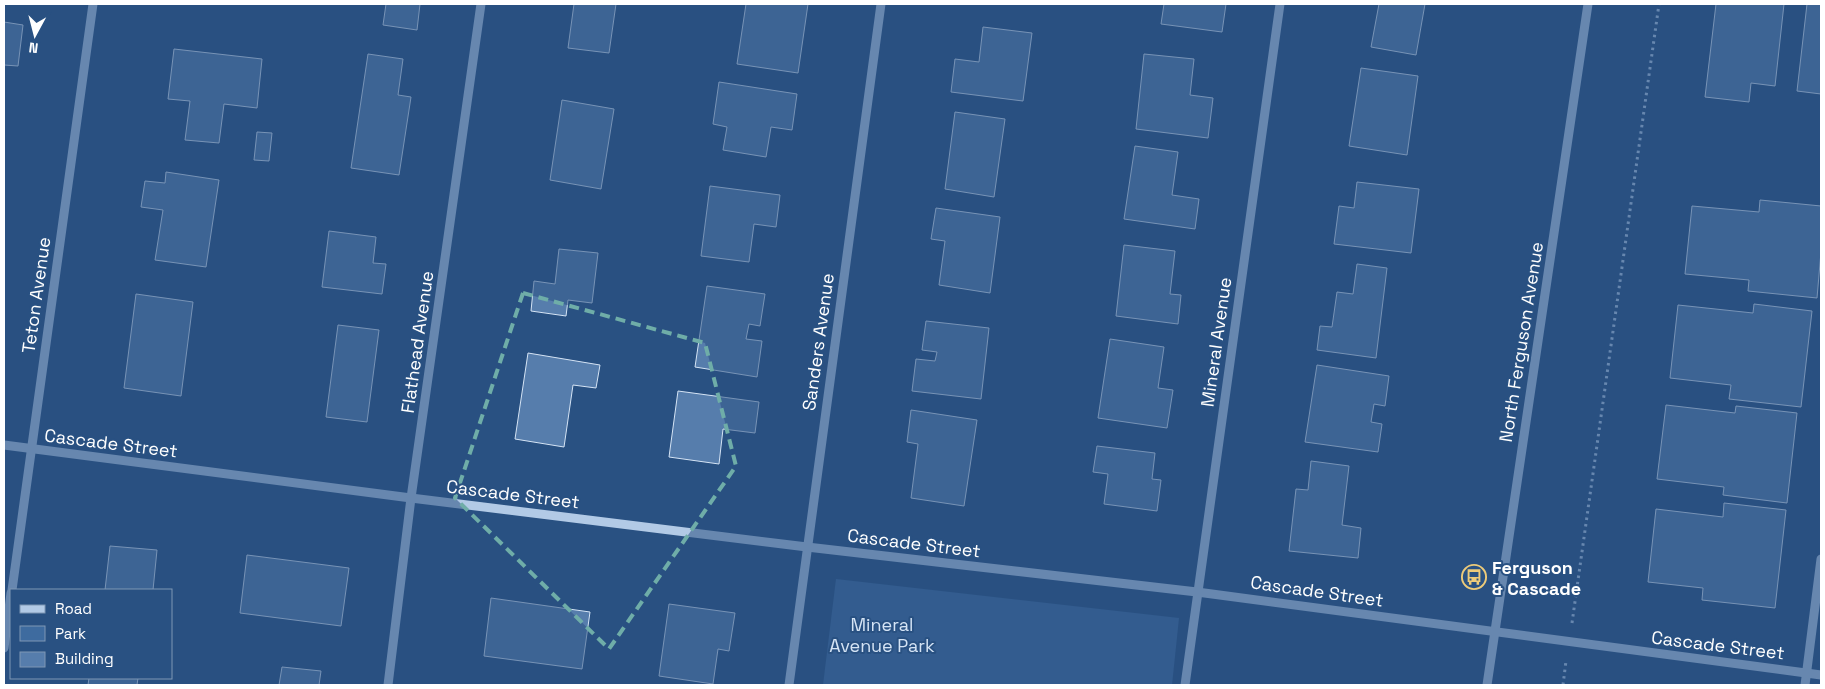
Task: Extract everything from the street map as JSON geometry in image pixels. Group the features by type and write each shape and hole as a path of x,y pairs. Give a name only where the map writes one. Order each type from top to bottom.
{"street":[{"name":"Teton Avenue","path":"11,589 93,4"},
{"name":"Flathead Avenue","path":"388,685 411,498 481,4"},
{"name":"Sanders Avenue","path":"788,685 881,4"},
{"name":"Mineral Avenue","path":"1185,685 1280,4"},
{"name":"North Ferguson Avenue","path":"1487,685 1588,4"},
{"name":"Cascade Street","path":"4,445 807,547 1197,592 1821,675"},
{"path":"1805,685 1821,559"},
{"name":"Teton Avenue","path":"4,648 10,600"}],"path":[{"path":"1563,685 1659,4"}],"highlighted area":[{"path":"523,293 705,343 736,466 609,649 455,498"}],"green space":[{"name":"Mineral Avenue Park","path":"836,579 1179,618 1172,685 823,685"}],"building":[{"path":"386,4 420,4 417,30 383,25"},
{"path":"574,4 616,4 609,53 568,48"},
{"path":"746,4 808,4 798,73 737,64"},
{"path":"1164,4 1226,4 1222,32 1161,24"},
{"path":"1379,4 1425,4 1416,55 1371,47"},
{"path":"1716,4 1784,4 1775,86 1751,83 1749,102 1705,97"},
{"path":"1807,4 1821,4 1821,94 1797,91"},
{"path":"4,22 23,25 18,66 4,65"},
{"path":"983,27 1032,33 1023,101 951,92 955,59 979,62"},
{"path":"174,49 262,59 257,108 224,104 219,143 185,140 190,101 168,99"},
{"path":"368,54 403,59 398,95 411,97 399,175 351,168"},
{"path":"1144,54 1194,59 1190,95 1213,98 1208,138 1136,129"},
{"path":"1361,68 1418,76 1407,155 1349,146"},
{"path":"719,82 797,94 792,130 771,127 766,157 723,150 727,127 713,124"},
{"path":"562,100 614,109 601,189 550,180"},
{"path":"955,112 1005,119 994,197 945,189"},
{"path":"257,132 272,133 269,161 254,160"},
{"path":"1135,146 1178,152 1172,195 1199,199 1195,229 1124,219"},
{"path":"166,172 219,180 206,267 155,260 163,210 141,207 145,181 165,183"},
{"path":"1357,182 1419,189 1411,253 1334,244 1339,206 1354,208"},
{"path":"710,186 780,195 776,227 754,224 749,262 701,256"},
{"path":"1760,200 1821,206 1821,252 1817,298 1748,291 1749,280 1685,274 1692,206 1759,212"},
{"path":"936,208 1000,217 990,293 939,285 945,241 931,239"},
{"path":"329,231 376,237 373,263 386,264 382,294 322,287"},
{"path":"1124,245 1175,251 1170,294 1181,295 1178,324 1116,316"},
{"path":"559,249 598,253 592,303 568,300 566,316 531,311 534,281 555,284"},
{"path":"1357,264 1387,268 1376,358 1317,350 1320,326 1332,327 1337,292 1353,294"},
{"path":"707,286 765,294 760,326 749,324 746,339 762,341 757,377 695,367"},
{"path":"136,294 193,302 181,396 124,388"},
{"path":"1754,304 1812,311 1801,407 1729,399 1731,385 1670,378 1678,305 1753,313"},
{"path":"926,321 989,328 981,399 912,391 916,359 935,361 937,352 922,350"},
{"path":"338,325 379,330 367,422 326,417"},
{"path":"1110,339 1164,347 1158,388 1173,390 1167,428 1098,418"},
{"path":"528,353 600,365 596,388 573,385 564,447 515,439"},
{"path":"1317,365 1389,376 1385,406 1374,404 1371,422 1382,424 1378,452 1305,442"},
{"path":"678,391 759,402 755,433 723,429 719,464 669,457"},
{"path":"1666,405 1735,413 1736,406 1797,413 1787,503 1723,495 1724,487 1657,479"},
{"path":"911,410 977,420 964,506 911,498 918,444 907,442"},
{"path":"1097,446 1155,453 1152,479 1161,480 1157,511 1104,504 1108,474 1093,472"},
{"path":"1311,461 1349,466 1342,525 1361,528 1358,558 1289,551 1296,489 1308,490"},
{"path":"1724,503 1786,510 1775,608 1702,600 1703,588 1648,582 1656,509 1723,517"},
{"path":"110,546 157,550 153,589 105,589"},
{"path":"247,555 349,568 341,626 240,613"},
{"path":"491,598 590,612 582,669 484,656"},
{"path":"669,604 735,613 729,651 718,649 713,684 659,676"},
{"path":"282,667 321,671 319,685 279,685"},
{"path":"89,679 138,679 137,685 88,685"}],"place":[{"name":"Ferguson & Cascade","path":"1474,577"}]}
